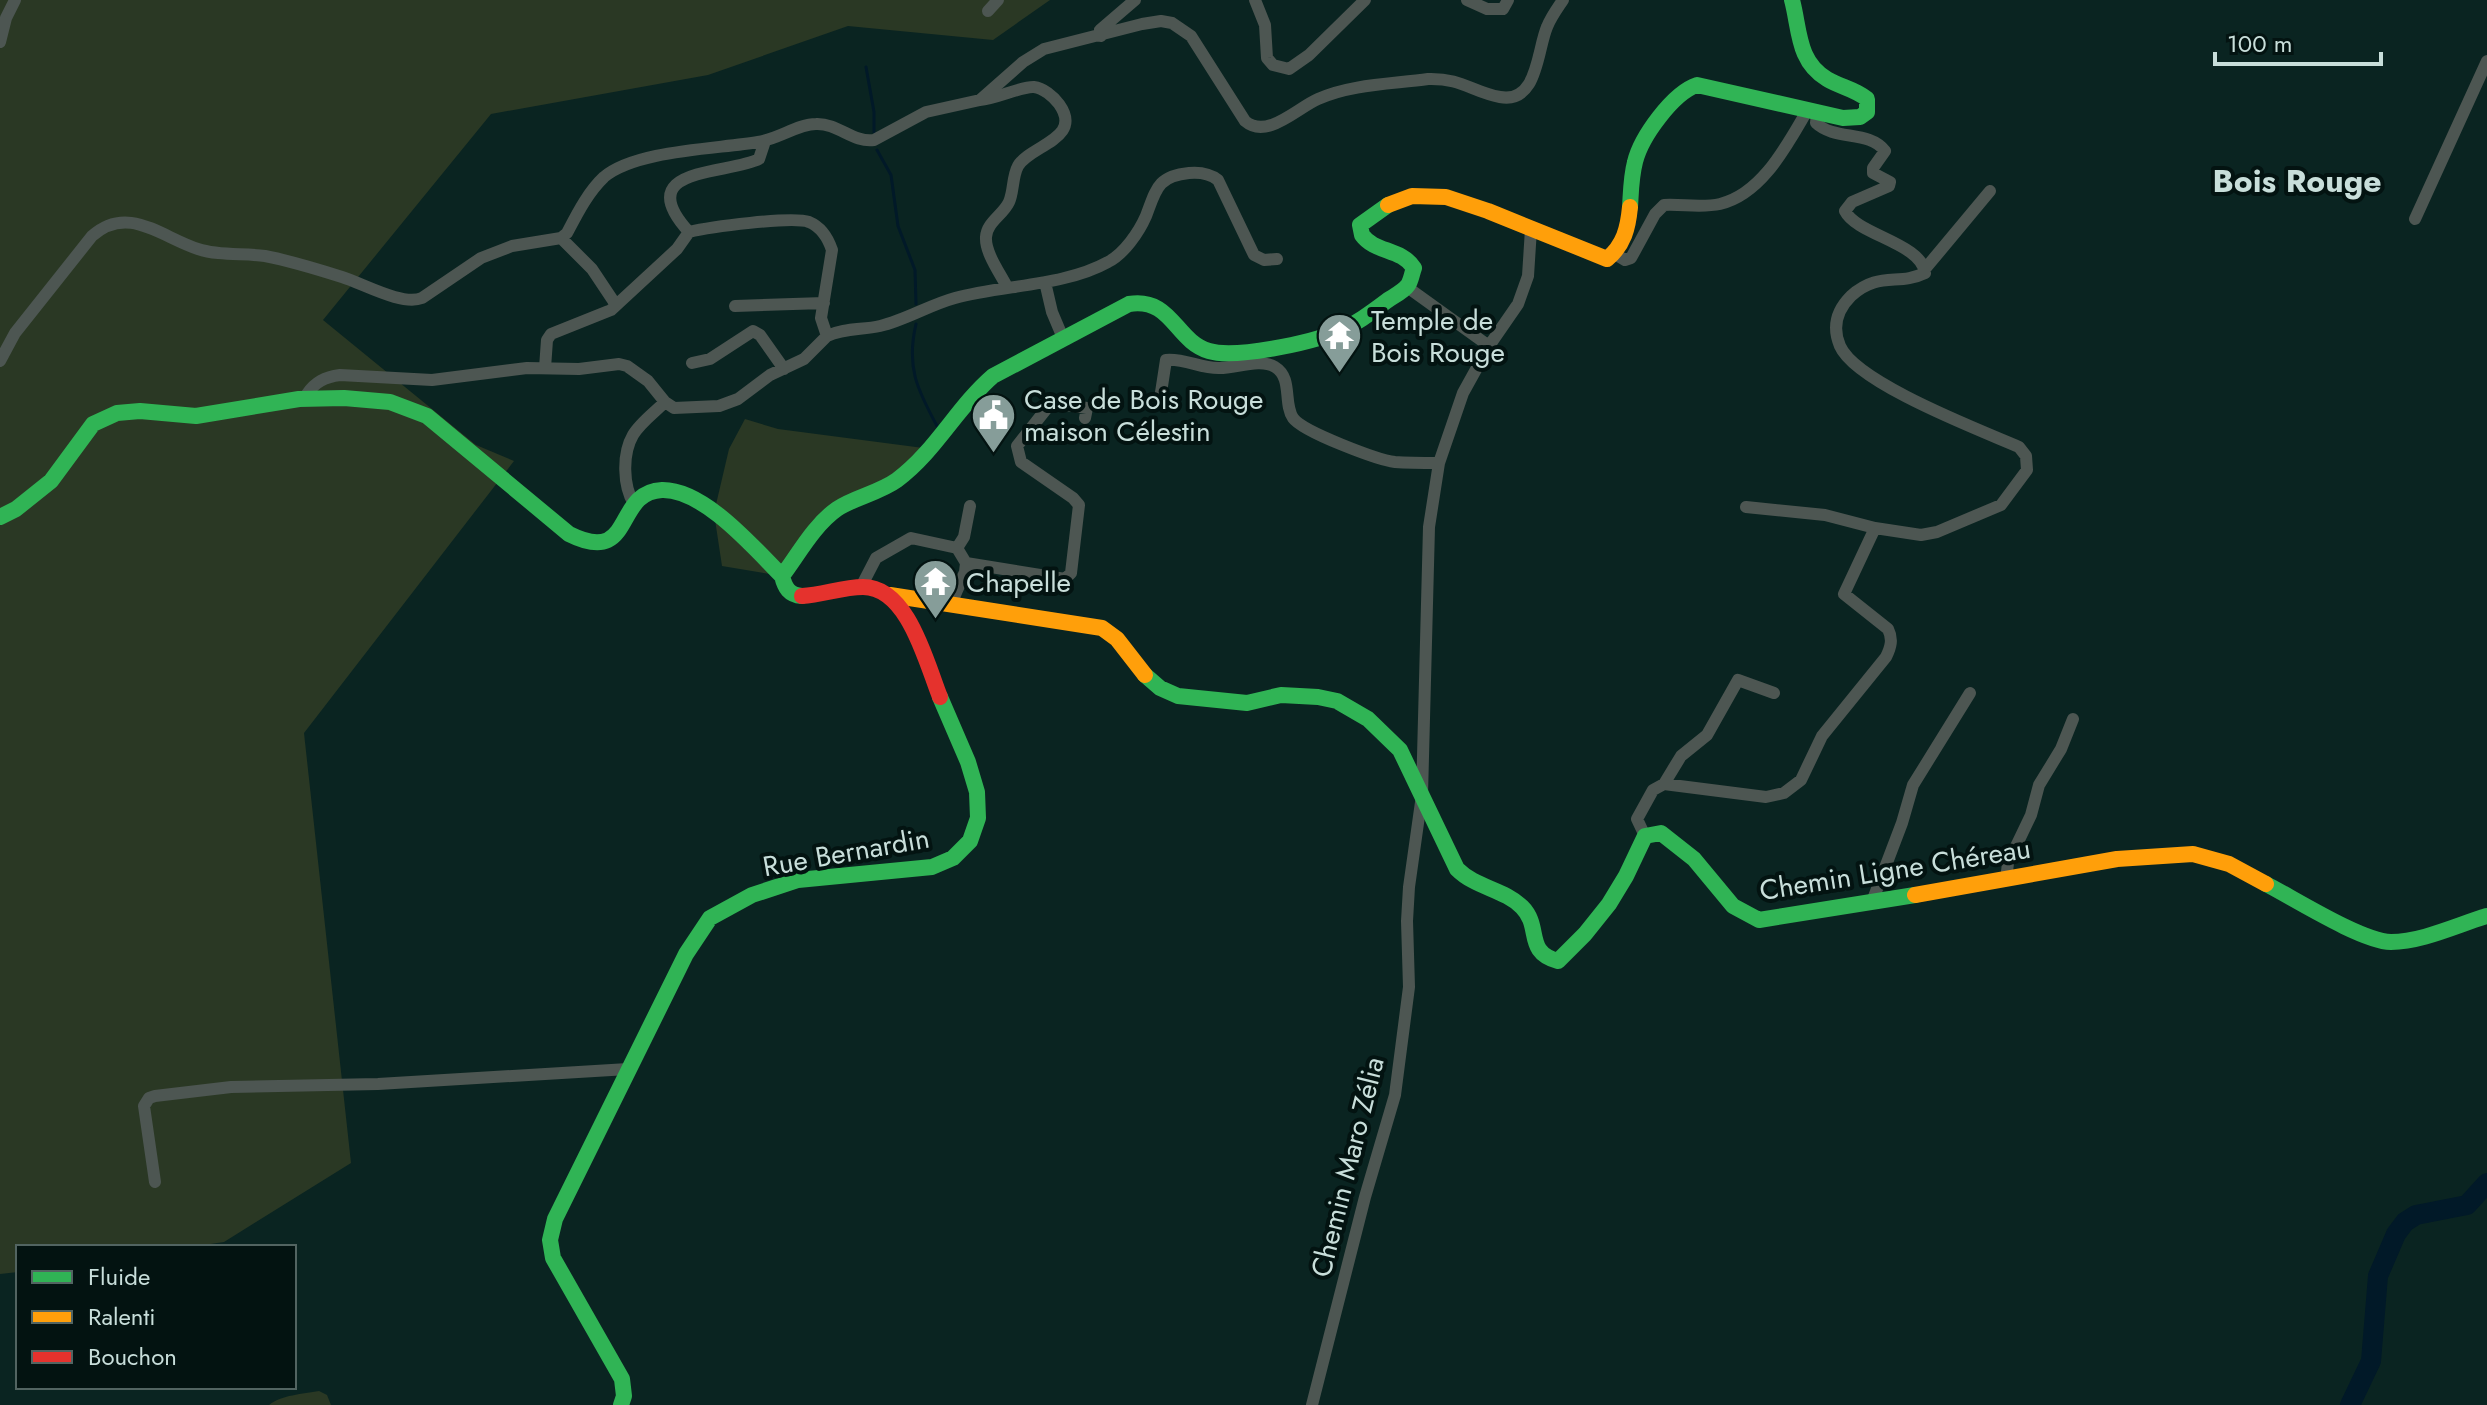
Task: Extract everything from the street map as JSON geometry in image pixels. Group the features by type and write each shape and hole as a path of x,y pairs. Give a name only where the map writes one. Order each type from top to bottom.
{"main road":[{"path":"782,576 837,509 896,481 925,455 980,387 1005,369 1129,304 1143,300 1159,307 1191,342 1209,352 1229,354 1335,333 1407,287 1414,268 1410,259 1404,253 1363,241 1360,233 1360,225 1367,219 1405,198 1418,194 1438,196 1484,209 1607,259 1621,248 1626,233 1631,175 1637,155 1674,98 1685,89 1697,85 1812,112 1843,118 1860,117 1867,112 1867,99 1858,91 1830,81 1806,62 1799,47 1792,0"},
{"path":"0,517 16,509 51,481 93,424 117,413 140,411 196,416 307,399 390,402 427,416 569,534 587,543 604,543 619,530 634,504 646,494 664,489 682,492 714,513 782,576 783,586 790,594 803,596 861,587 876,588 890,595 1102,628 1117,639 1149,680 1178,696 1247,703 1296,694 1337,701 1368,719 1400,750 1457,869 1469,881 1522,907 1533,924 1539,953 1547,960 1558,961 1597,919 1624,880 1635,849 1645,836"},
{"name":"Rue Bernardin","path":"621,1405 624,1396 622,1379 553,1258 550,1240 555,1219 686,954 710,918 752,895 798,880 932,867 953,858 970,841 978,818 977,792 968,762 904,611 890,595"},
{"name":"Chemin Ligne Chéreau","path":"1645,836 1661,833 1676,841 1702,868 1726,902 1747,917 1759,920 2117,859 2193,854 2229,864 2362,934 2389,942 2417,938 2487,916"}],"street":[{"path":"0,42 6,18 15,0"},
{"path":"988,11 998,0"},
{"path":"1101,36 1100,30 1105,23 1135,0"},
{"path":"1255,0 1263,13 1267,58 1273,65 1289,69 1309,55 1365,0"},
{"path":"1474,1 1487,9 1503,9 1508,0"},
{"path":"980,100 1023,62 1044,49 1161,21 1183,29 1199,46 1245,121 1256,127 1267,126 1322,97 1428,79 1455,81 1511,98 1527,89 1546,29 1563,0"},
{"path":"2415,219 2487,61"},
{"path":"0,361 15,333 104,225 121,221 138,224 200,250 285,261 413,302 481,258 512,246 561,238 598,184 615,171 639,161 689,150 765,141 813,123 825,124 866,141 874,140 926,112 1015,93 1029,87 1040,88 1054,98 1064,114 1063,128 1059,136 1018,165 1011,199 986,234 986,247 1007,287"},
{"path":"1615,254 1625,260 1631,258 1655,214 1664,205 1710,205 1739,197 1783,152 1812,112"},
{"path":"1812,112 1816,123 1825,132 1860,138 1882,146 1885,151 1873,173 1890,182 1889,186 1852,202 1845,211 1848,217 1922,262 1925,269"},
{"path":"689,232 674,208 672,200 676,185 687,176 754,162 763,153 765,141"},
{"path":"307,399 311,388 328,376 432,380 545,368 627,366 674,408 719,406 738,399 754,385 808,357 827,336 850,329 883,325 941,303 1007,287 1045,282 1113,260 1143,223 1156,189 1170,177 1183,174 1200,172 1218,180 1254,255 1264,260 1277,259"},
{"path":"1746,507 1825,515 1875,528 1921,535 1937,532 2001,505 2027,470 2026,456 2019,447 1905,398 1840,348 1836,319 1852,295 1880,279 1925,273 1925,269 1990,191"},
{"path":"545,368 547,340 551,334 602,315 616,305 677,249 689,232 798,220 816,226 829,240 832,250 821,318 827,336"},
{"name":"Chemin Maro Zélia","path":"1312,1405 1365,1197 1395,1095 1409,987 1407,921 1422,795 1431,514 1439,463 1463,393 1489,346 1513,313 1528,276 1531,229"},
{"path":"561,238 592,269 616,305"},
{"path":"1045,282 1052,312 1063,338"},
{"path":"1407,287 1489,346"},
{"path":"735,306 824,303"},
{"path":"692,363 710,359 753,331 760,335 784,369"},
{"path":"1160,399 1166,360 1210,368 1274,365 1282,373 1286,384 1289,410 1294,420 1304,427 1392,462 1439,463"},
{"path":"634,504 629,495 627,456 633,435 665,402"},
{"path":"966,563 1065,579 1071,573 1079,505 1021,462 1017,446 1051,403 1087,408 1085,418"},
{"path":"957,548 964,537 970,506"},
{"path":"1664,784 1766,797 1784,793 1801,780 1822,736 1891,647 1888,629 1844,594 1875,528"},
{"path":"861,587 876,558 911,538 957,548 966,563 951,604"},
{"path":"1645,836 1637,819 1653,790 1664,784 1681,756 1707,735 1738,680 1774,693"},
{"path":"1872,902 1913,785 1970,693"},
{"path":"2006,880 2008,863 2031,815 2039,785 2056,759 2073,719"},
{"path":"155,1182 144,1106 149,1098 155,1096 231,1087 378,1084 628,1069"}],"green space":[{"path":"0,0 1050,0 993,40 848,26 708,75 491,114 323,320 476,445 514,461 304,733 351,1163 224,1242 204,1245 16,1245 16,1272 0,1274"},
{"path":"745,419 778,429 931,449 837,510 782,576 722,566 714,513 729,449"},
{"path":"319,1391 327,1395 331,1405 269,1405 286,1397"}],"waterway":[{"path":"866,67 874,112 874,132"},
{"path":"877,150 891,175 898,226 915,270 916,304"},
{"path":"916,324 912,353 915,377 937,426"},
{"path":"2350,1405 2371,1361 2378,1276 2396,1234 2405,1222 2416,1215 2467,1205 2487,1183"}],"traffic: fast":[{"path":"1630,207 1634,168 1644,141 1668,106 1697,85 1843,118 1860,117 1867,112 1867,99 1827,79 1810,63 1801,44 1792,0"},
{"path":"802,596 788,590 782,576 829,516 844,505 897,480 935,443 968,401 993,376 1129,304 1155,307 1198,346 1221,353 1272,349 1309,341 1363,318 1406,287 1414,268 1402,257 1374,245 1362,235 1360,225 1388,205"},
{"path":"0,517 16,509 51,481 93,424 117,413 140,411 196,416 299,399 344,398 390,402 427,416 569,534 590,542 604,541 615,535 636,502 647,494 662,490 678,492 711,509 782,576"},
{"path":"1145,675 1160,688 1178,696 1247,703 1281,695 1318,697 1337,701 1368,719 1400,750 1457,869 1522,907 1528,915 1541,952 1558,961 1609,904 1645,836 1661,833 1694,859 1733,906 1759,920 1915,895"},
{"path":"621,1405 624,1396 622,1379 553,1258 550,1240 555,1219 686,954 710,918 752,895 798,880 932,867 953,858 970,841 978,818 977,792 968,762 940,697"},
{"path":"2266,884 2363,935 2391,942 2427,936 2487,916"}],"traffic: slow":[{"path":"1388,205 1412,196 1446,197 1607,259 1624,236 1630,207"},
{"path":"890,595 1102,628 1117,639 1145,675"},
{"path":"1915,895 2117,859 2193,854 2229,864 2266,884"}],"traffic: jam":[{"path":"802,596 863,587 879,590 892,599 913,629 940,697"}],"place":[{"name":"Temple de Bois Rouge","path":"1340,375"},
{"name":"Case de Bois Rouge maison Célestin","path":"993,454"},
{"name":"Chapelle","path":"935,621"}],"district":[{"name":"Bois Rouge","path":"2297,181"}]}
